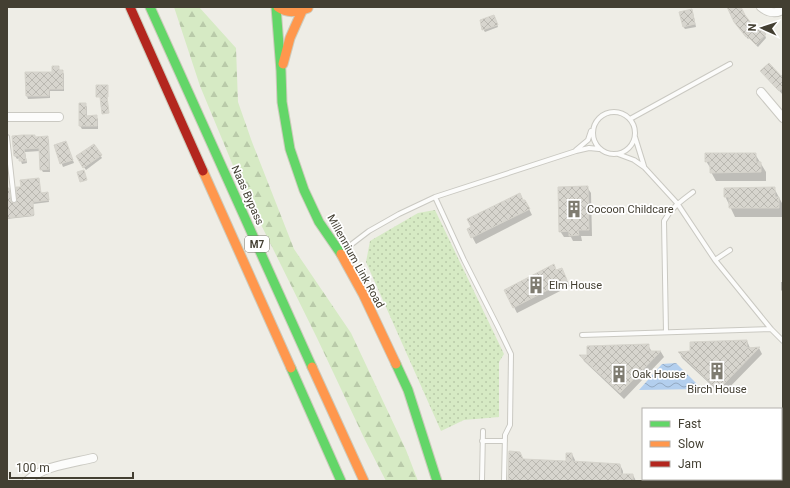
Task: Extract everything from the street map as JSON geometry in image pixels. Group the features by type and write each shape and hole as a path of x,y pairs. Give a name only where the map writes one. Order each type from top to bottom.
{"main road":[{"name":"M7","path":"130,7 341,481"},
{"name":"Naas Bypass","path":"150,7 364,481"},
{"path":"277,7 288,12 295,12 305,9"},
{"name":"Millennium Link Road","path":"277,7 282,102 292,157 304,190 320,222 339,251 363,294 408,390 437,481"},
{"name":"Millennium Link Road","path":"281,71 290,38 305,9"}],"street":[{"path":"761,7 769,12 780,12 783,10"},
{"path":"761,92 783,118"},
{"path":"7,117 59,117"},
{"path":"27,481 32,476 48,468 93,458"}],"lane":[{"path":"630,119 730,64"},
{"path":"576,151 588,140 595,122 599,117 612,111 619,112 625,114 634,125 635,137 644,167"},
{"path":"592,129 592,136 599,149"},
{"path":"7,137 14,200"},
{"path":"339,251 369,231 399,214 435,197 576,151 589,148 599,149 611,154 618,154 629,148 635,137"},
{"path":"618,154 634,160 644,167 677,204 715,260 771,329 783,341"},
{"path":"666,332 664,221 668,213 677,204 693,192"},
{"path":"435,197 464,260 511,354 510,425 505,435 504,481"},
{"path":"715,260 730,250"},
{"path":"582,335 771,329"},
{"path":"482,431 482,480"},
{"path":"482,441 505,441"}],"green space":[{"path":"174,7 199,7 236,48 238,102 294,249 351,333 406,450 418,481 386,481 239,180 200,86"},
{"path":"435,210 504,354 499,362 499,417 464,420 441,431 366,262 370,241 418,213"}],"water":[{"path":"676,363 702,389 639,390 662,364"}],"building":[{"path":"727,7 741,7 757,31 760,28 766,34 756,45 747,36 746,37 734,22"},
{"path":"692,9 695,24 683,27 679,12"},
{"path":"494,15 498,25 482,30 480,20"},
{"path":"769,63 783,78 783,88 779,91 760,71"},
{"path":"52,66 59,66 59,70 63,70 63,89 49,89 49,96 26,96 25,72 52,72"},
{"path":"96,85 108,85 107,97 109,113 102,114 100,97 96,97"},
{"path":"79,103 86,103 86,116 97,115 97,126 79,126"},
{"path":"35,135 35,137 48,136 49,169 40,170 39,148 24,149 26,161 19,161 19,156 14,156 12,136"},
{"path":"66,141 73,160 60,164 54,145"},
{"path":"94,144 102,155 83,168 76,156"},
{"path":"705,153 756,153 756,162 761,162 761,172 710,173 710,161 705,162"},
{"path":"84,170 87,180 80,182 77,172"},
{"path":"39,178 41,193 48,192 49,200 33,202 34,215 7,218 7,188 9,188 11,202 16,203 16,187 21,187 20,180"},
{"name":"Cocoon Childcare","path":"588,186 589,230 578,230 579,235 569,236 569,231 559,232 558,187"},
{"path":"775,187 775,197 779,197 779,208 729,208 729,197 724,197 724,188"},
{"path":"520,193 530,209 471,238 467,229 471,227 467,219"},
{"name":"Elm House","path":"554,264 556,270 562,268 567,280 513,308 504,290"},
{"name":"Birch House","path":"747,340 747,348 760,347 718,390 678,352 690,351 690,342"},
{"name":"Oak House","path":"649,344 649,351 661,351 620,393 579,355 587,355 587,346"},
{"path":"509,451 520,452 523,459 566,461 566,453 572,453 572,461 620,464 621,474 633,474 633,481 508,481"}],"traffic: fast":[{"path":"150,7 312,367"},
{"path":"276,7 282,102 290,149 304,190 319,222 341,254"},
{"path":"396,364 408,390 437,481"},
{"path":"291,368 341,481"}],"traffic: slow":[{"path":"278,7 285,11 293,12 308,8"},
{"path":"283,64 290,38 302,11"},
{"path":"203,171 291,368"},
{"path":"341,254 363,294 396,364"},
{"path":"312,367 364,481"}],"traffic: jam":[{"path":"130,7 203,171"}],"place":[{"name":"Cocoon Childcare","path":"574,209"},
{"name":"Elm House","path":"536,285"},
{"name":"Birch House","path":"717,371"},
{"name":"Oak House","path":"619,374"}]}
